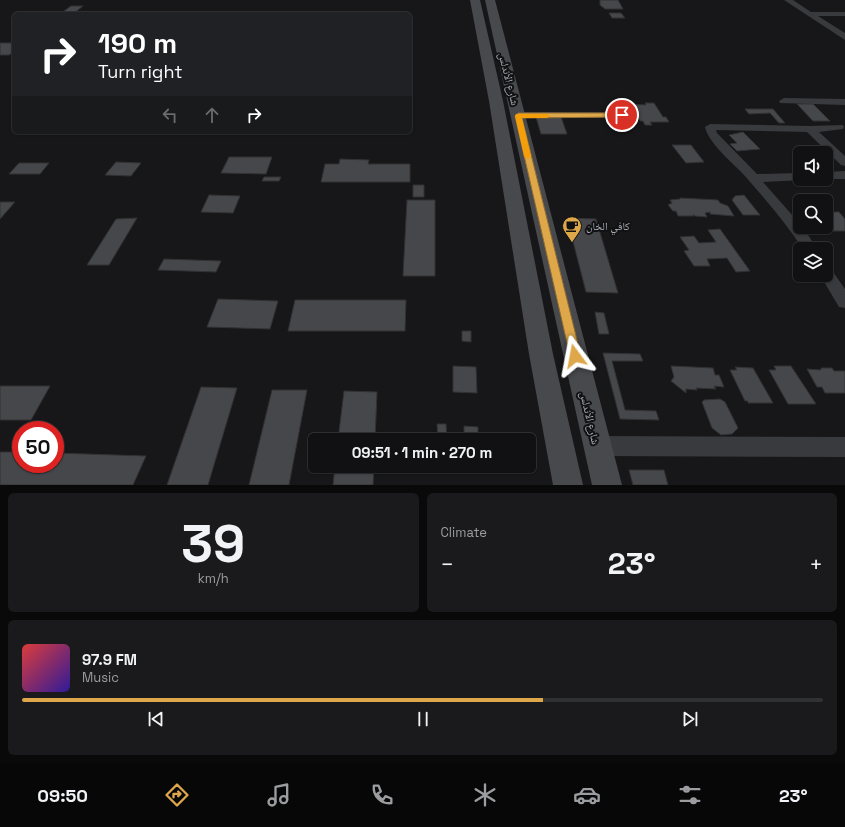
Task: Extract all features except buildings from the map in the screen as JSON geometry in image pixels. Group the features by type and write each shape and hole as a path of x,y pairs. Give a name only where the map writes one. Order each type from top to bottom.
{"main road":[{"name":"شارع الأندلس","path":"475,0 496,101 541,354 568,485"},
{"name":"شارع الأندلس","path":"490,0 606,485"}],"street":[{"path":"788,0 845,37"},
{"path":"809,14 845,14"},
{"path":"784,102 845,102"},
{"path":"518,116 622,115"},
{"path":"805,242 798,231 753,178 712,134 710,127 810,129 839,127"},
{"path":"810,129 845,162"},
{"path":"833,176 845,175"},
{"path":"753,178 793,176"},
{"path":"832,282 845,302"},
{"path":"597,446 845,447"}],"slow traffic":[{"path":"528,156 518,116 547,116"}],"place":[{"name":"كافي الخان","path":"572,243"}],"route":[{"path":"575,356 518,116 622,115"}]}
